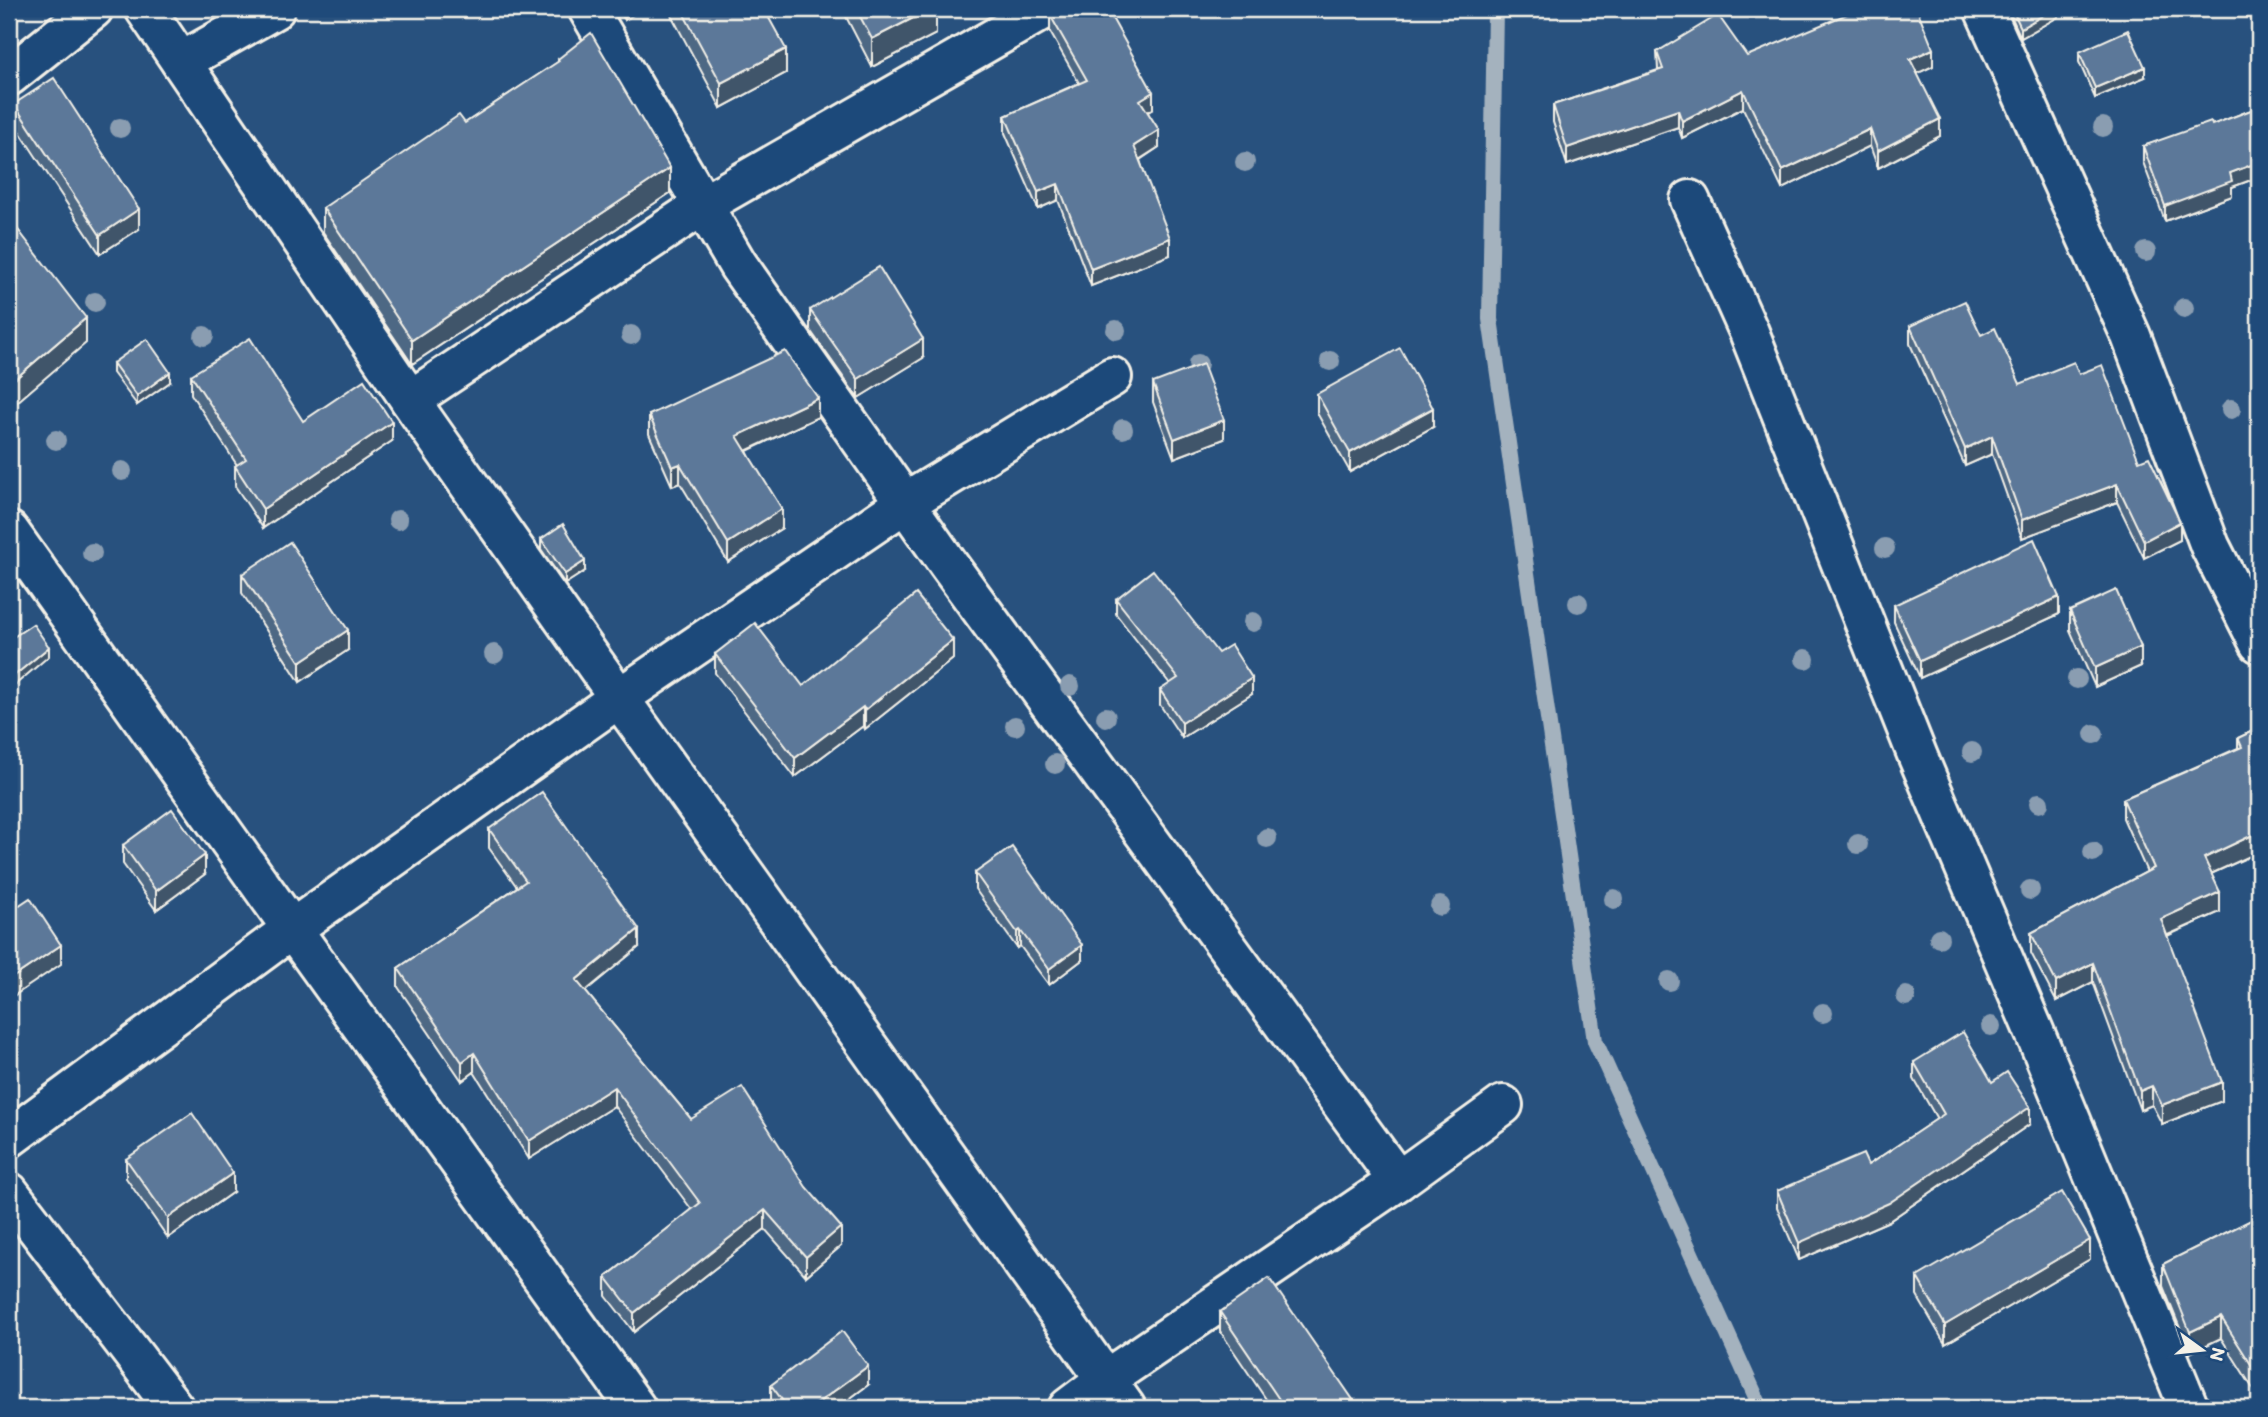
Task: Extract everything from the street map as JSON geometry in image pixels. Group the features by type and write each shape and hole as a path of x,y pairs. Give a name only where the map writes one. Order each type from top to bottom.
{"street":[{"path":"9,76 93,9"},
{"path":"145,9 410,400 619,698 1116,1394"},
{"path":"181,62 275,9"},
{"path":"588,9 738,265 905,503 1398,1181"},
{"path":"410,400 703,205 1045,9"},
{"path":"1984,9 2132,336 2210,546 2259,643"},
{"path":"1690,200 1749,332 1917,757 2050,1069 2189,1408"},
{"path":"9,1138 292,929 619,698 905,503 1112,377"},
{"path":"9,531 636,1408"},
{"path":"1068,1408 1116,1394 1503,1105"},
{"path":"9,1192 174,1408"}],"building":[{"path":"681,9 764,9 786,49 721,83"},
{"path":"856,9 931,9 872,39"},
{"path":"1057,9 1107,9 1153,92 1140,100 1159,130 1134,146 1170,238 1091,269 1058,184 1038,192 1005,116 1087,80 1050,15"},
{"path":"1859,9 1917,9 1933,49 1910,59 1940,119 1878,151 1870,129 1782,171 1743,90 1682,121 1678,110 1567,148 1553,105 1663,69 1657,52 1718,15 1747,56"},
{"path":"2012,9 2054,9 2021,28"},
{"path":"2128,30 2145,67 2095,88 2079,52"},
{"path":"591,33 670,168 412,340 323,208 459,115 465,123 559,61 558,59"},
{"path":"54,78 139,209 100,235 14,104"},
{"path":"2259,107 2259,162 2230,173 2232,181 2165,206 2143,146"},
{"path":"9,218 86,318 9,384"},
{"path":"879,267 923,339 858,379 810,310"},
{"path":"1965,301 1981,335 1995,328 2020,384 2074,362 2079,374 2102,365 2139,461 2149,457 2180,522 2144,541 2117,484 2022,520 1992,436 1965,449 1910,326"},
{"path":"250,338 303,421 364,380 392,422 263,509 235,466 246,459 191,375"},
{"path":"147,339 170,372 137,396 113,363"},
{"path":"1400,348 1433,408 1350,453 1317,394"},
{"path":"785,351 818,398 737,436 782,509 728,543 680,464 672,467 649,415"},
{"path":"1203,364 1224,420 1174,439 1153,383"},
{"path":"563,524 585,561 565,574 541,539"},
{"path":"2034,539 2059,597 1920,661 1894,605"},
{"path":"290,542 348,630 300,662 242,574"},
{"path":"1153,570 1218,653 1231,645 1252,678 1182,723 1160,690 1178,678 1116,599"},
{"path":"2116,590 2141,647 2095,668 2070,611"},
{"path":"916,594 953,640 865,710 863,707 795,758 715,654 755,623 803,686"},
{"path":"33,624 49,647 9,680 9,640"},
{"path":"2259,728 2259,832 2204,858 2220,892 2161,919 2222,1082 2162,1105 2152,1086 2140,1091 2093,963 2056,982 2031,933 2154,868 2123,799 2242,747 2238,738"},
{"path":"542,792 639,929 576,980 691,1119 742,1087 806,1187 841,1227 806,1257 765,1210 634,1313 606,1277 700,1203 614,1087 529,1141 474,1053 462,1062 398,968 526,881 489,829"},
{"path":"172,809 205,855 156,891 123,845"},
{"path":"1012,847 1082,945 1049,969 1020,930 1017,932 975,873"},
{"path":"30,898 61,945 9,980 9,912"},
{"path":"1963,1032 1992,1082 2007,1072 2030,1107 1889,1203 1799,1243 1777,1191 1863,1154 1868,1165 1944,1114 1914,1062"},
{"path":"192,1113 233,1173 168,1218 126,1159"},
{"path":"2062,1192 2090,1240 1945,1325 1917,1277"},
{"path":"2259,1216 2259,1377 2221,1317 2190,1332 2163,1264"},
{"path":"1269,1278 1356,1404 1350,1408 1285,1408 1220,1312"},
{"path":"842,1331 868,1366 811,1408 788,1408 771,1385"}],"waterway":[{"path":"1495,9 1490,319 1595,1041 1761,1408"}]}
